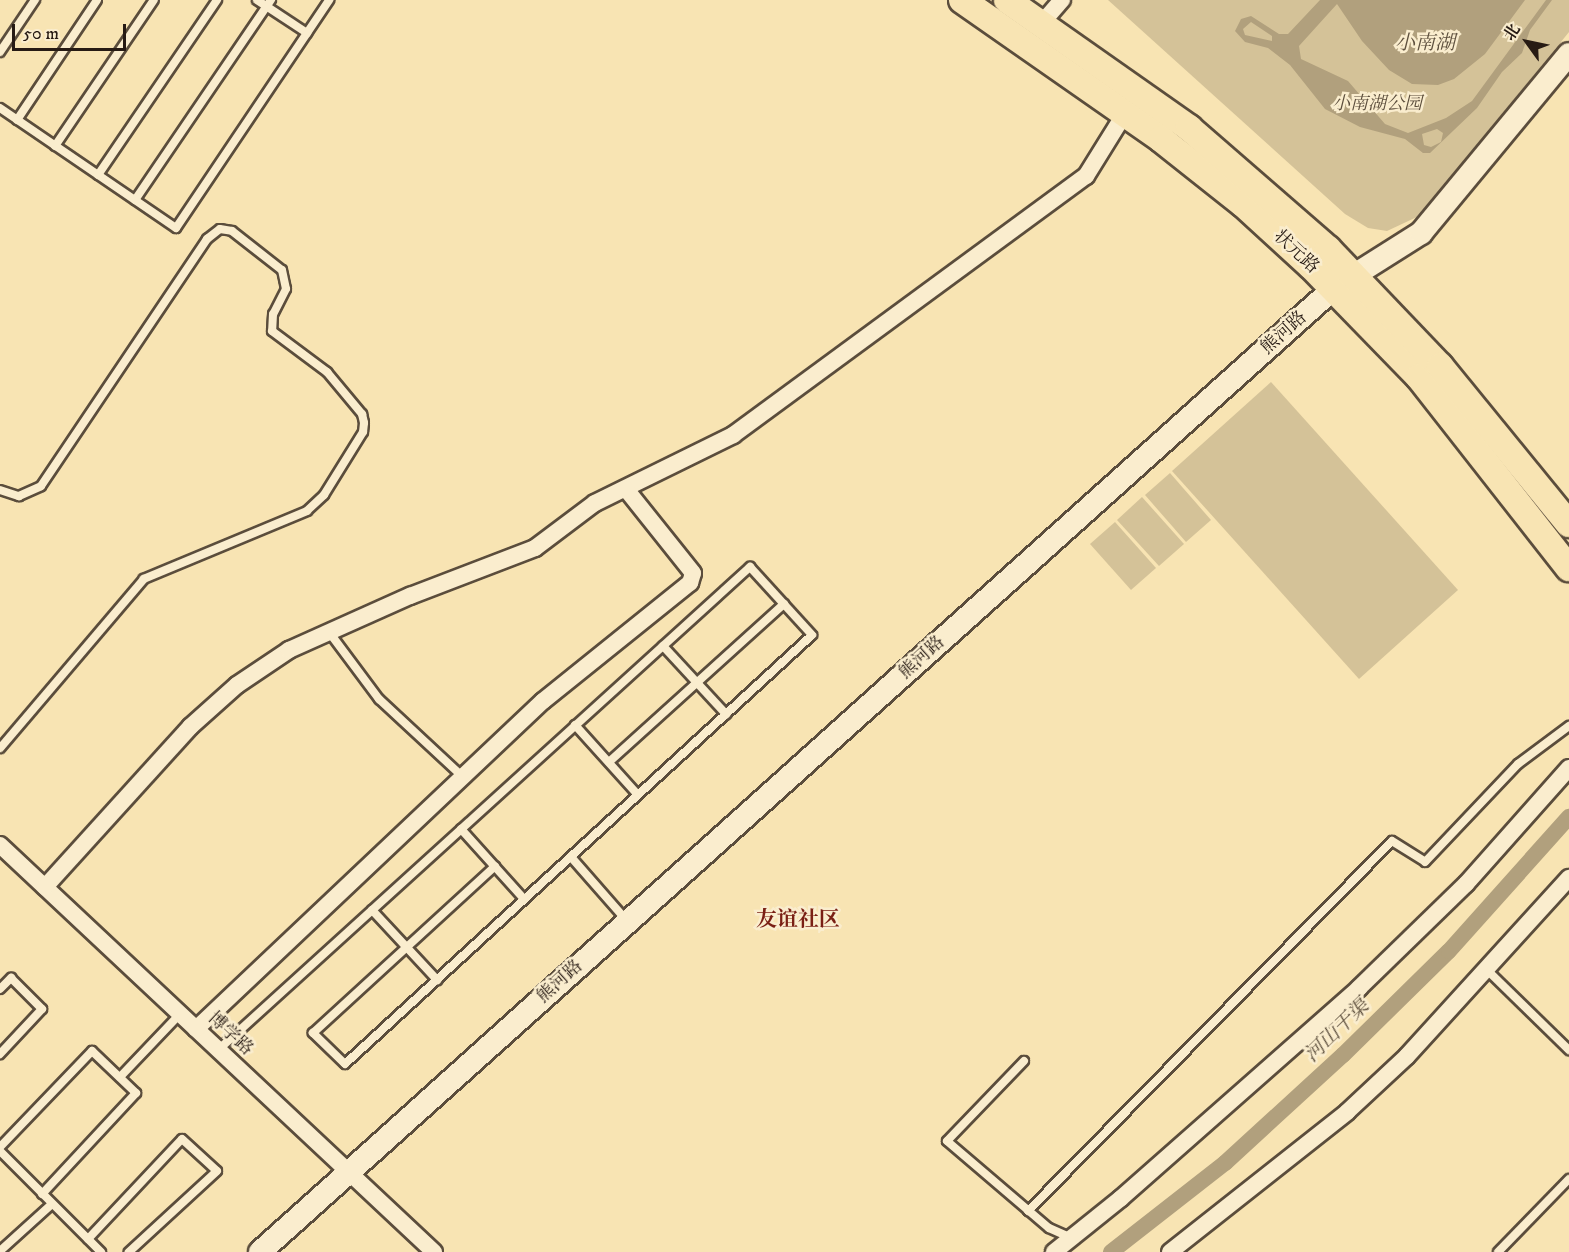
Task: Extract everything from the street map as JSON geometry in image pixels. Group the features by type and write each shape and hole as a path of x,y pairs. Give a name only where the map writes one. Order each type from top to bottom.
{"main road":[{"name":"状元路","path":"962,0 1125,112 1345,282 1454,418 1569,568"},
{"name":"状元路","path":"1007,0 1197,134 1345,282 1480,412 1569,524"}],"street":[{"path":"1041,24 1062,0"},
{"name":"熊河路","path":"261,1252 627,921 1345,282 1420,233 1569,54"},
{"path":"45,887 190,727 237,685 289,650 410,596 535,548 595,503 733,435 863,342 932,286 1038,213 1086,176 1125,112"},
{"path":"196,1029 543,701 694,578 626,489"},
{"path":"1054,1252 1359,988 1466,884 1569,768"},
{"name":"博学路","path":"0,845 434,1252"},
{"path":"1170,1252 1347,1112 1407,1056 1569,878"}],"lane":[{"path":"0,52 35,0"},
{"path":"17,120 97,0"},
{"path":"56,146 154,0"},
{"path":"98,175 217,0"},
{"path":"257,0 269,3 307,33"},
{"path":"0,108 176,228 329,0"},
{"path":"135,200 269,3"},
{"path":"0,490 20,496 41,486 207,239 220,229 232,231 282,270 286,290 273,314 272,331 327,372 362,414 364,423 363,432 324,495 308,511 144,579 0,748"},
{"path":"218,1050 750,567 812,635 345,1064 313,1033 495,866"},
{"path":"609,762 784,604"},
{"path":"329,632 379,699 462,776"},
{"path":"663,646 726,714"},
{"path":"575,725 638,795"},
{"path":"1028,1211 1392,840 1425,862 1518,764 1569,726"},
{"path":"461,829 524,899"},
{"path":"571,857 627,921"},
{"path":"372,910 437,980"},
{"path":"1487,970 1569,1050"},
{"path":"0,989 10,978 42,1009 0,1054"},
{"path":"120,1077 180,1014"},
{"path":"0,1147 92,1051 136,1093 42,1194"},
{"path":"1024,1061 946,1141 1049,1228 1071,1238"},
{"path":"88,1239 182,1139 217,1171 129,1252"},
{"path":"0,1151 101,1252"},
{"path":"0,1168 9,1160"},
{"path":"1498,1252 1569,1179"},
{"path":"0,1251 52,1204"}],"green space":[{"name":"小南湖公园","path":"1108,0 1569,0 1569,32 1419,216 1387,231 1368,228 1345,214"},
{"path":"1271,382 1458,590 1359,679 1172,471"},
{"path":"1170,473 1211,520 1186,542 1145,495"},
{"path":"1142,497 1184,544 1159,566 1117,520"},
{"path":"1115,522 1156,568 1131,590 1090,544"}],"water":[{"name":"小南湖","path":"1320,0 1525,0 1485,54 1454,79 1438,85 1412,84 1389,70 1362,41 1337,4 1299,46 1301,59 1348,81 1385,124 1408,133 1446,118 1472,101 1546,0 1552,0 1530,30 1522,53 1502,72 1477,108 1430,153 1423,153 1405,139 1360,127 1325,109 1290,65 1268,48 1245,42 1235,31 1241,19 1251,16 1279,34 1288,34","holes":["1251,22 1272,36 1272,41 1245,35 1243,29","1437,129 1443,133 1441,142 1431,147 1424,145 1422,134"]}],"waterway":[{"name":"河山干渠","path":"1111,1252 1225,1163 1343,1055 1449,951 1569,817"}],"district":[{"name":"友谊社区","path":"798,920"}]}
